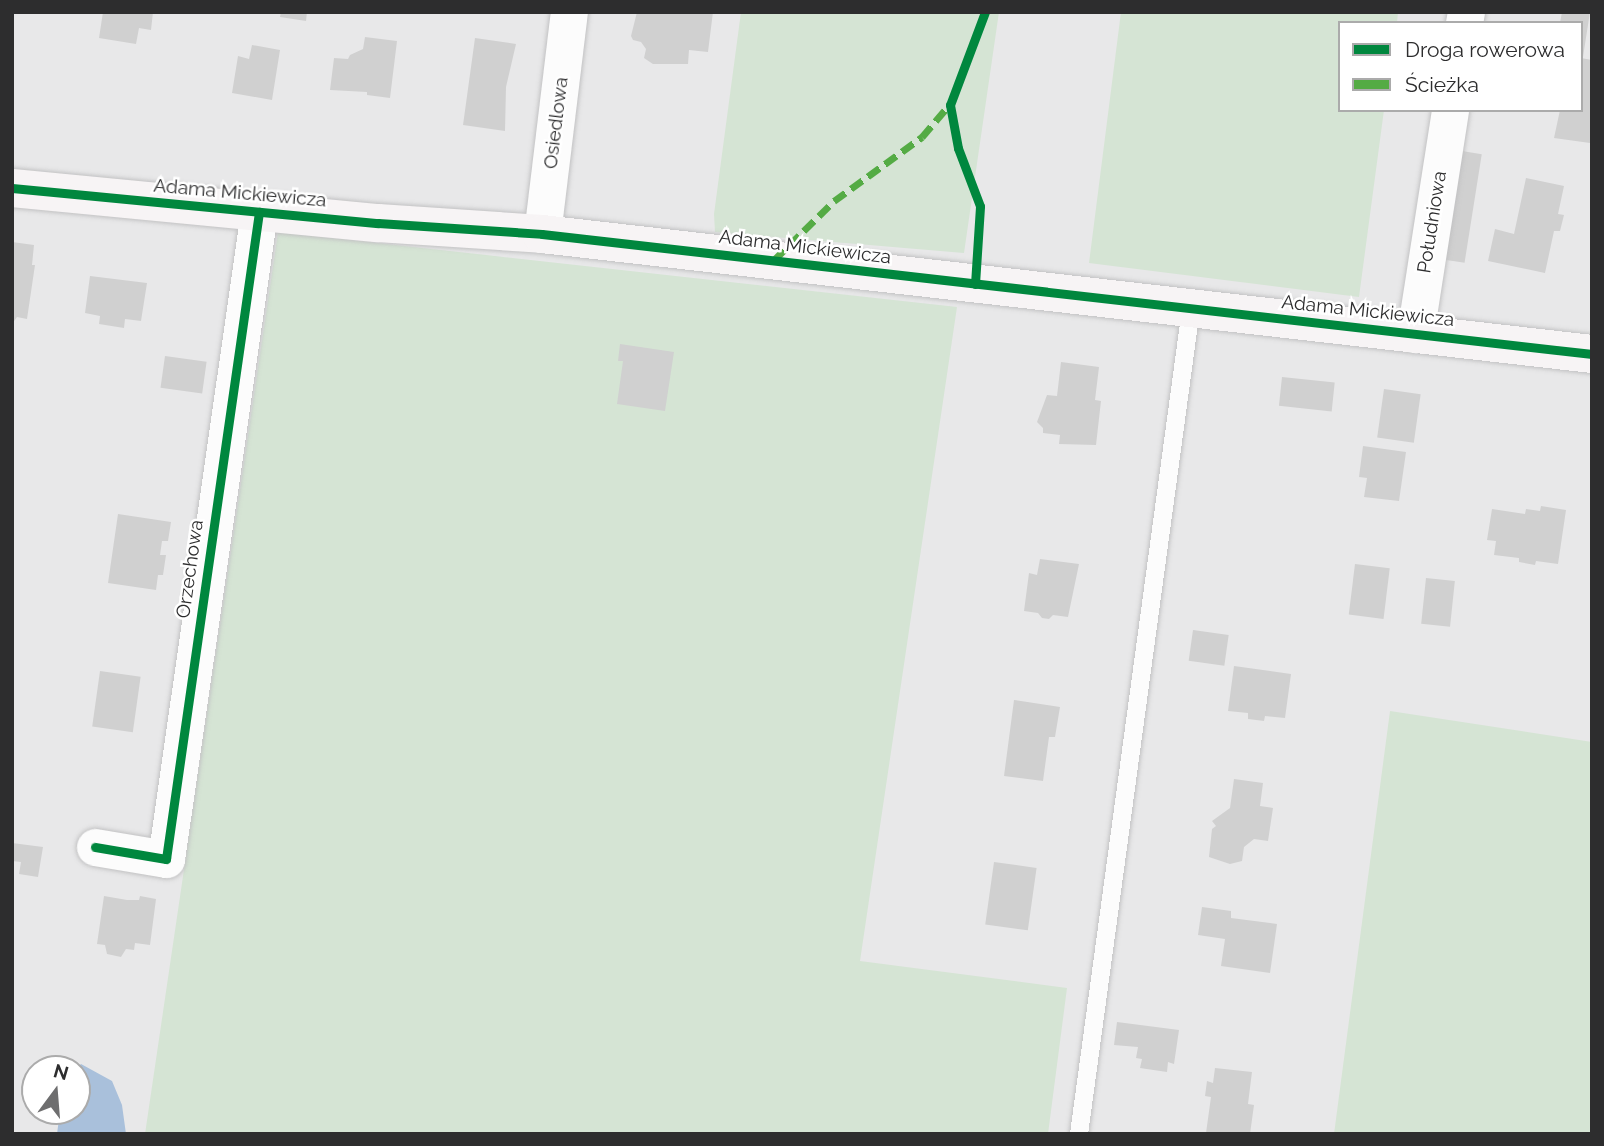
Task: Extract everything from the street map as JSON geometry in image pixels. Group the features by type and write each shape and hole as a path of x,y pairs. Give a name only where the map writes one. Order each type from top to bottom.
{"street":[{"name":"Osiedlowa","path":"542,234 569,12"},
{"name":"Południowa","path":"1415,334 1450,112"},
{"name":"Adama Mickiewicza","path":"12,188 259,212 542,234 1592,355"},
{"name":"Orzechowa","path":"95,847 166,859 259,212"}],"lane":[{"path":"1079,1134 1191,309"}],"green space":[{"path":"741,12 999,12 964,253 715,232 714,214"},
{"path":"1121,12 1398,12 1397,21 1338,21 1338,112 1384,112 1359,297 1089,263"},
{"path":"278,232 957,307 860,961 1067,988 1048,1134 145,1134"},
{"path":"1390,711 1592,742 1592,1134 1334,1134"}],"water":[{"path":"91,1069 112,1081 122,1105 126,1134 57,1134 58,1125 91,1125"}],"building":[{"path":"103,12 153,12 151,30 139,28 136,44 99,38"},
{"path":"281,12 307,12 306,21 280,17"},
{"path":"637,12 713,12 708,52 689,50 688,64 653,64 644,58 646,49 641,42 633,40 631,36"},
{"path":"1562,12 1590,12 1583,57 1583,21 1560,21"},
{"path":"365,37 397,41 390,98 367,95 367,92 330,90 334,58 348,59 350,55 363,49"},
{"path":"475,38 516,44 506,87 505,131 463,125"},
{"path":"252,45 280,50 272,100 232,93 238,56 249,59"},
{"path":"1583,58 1592,60 1590,143 1554,138 1560,112 1583,112"},
{"path":"1462,151 1482,154 1465,263 1445,260"},
{"path":"1526,178 1564,186 1558,214 1564,215 1560,231 1554,231 1545,273 1488,261 1495,229 1514,234"},
{"path":"12,242 34,245 32,265 35,265 27,319 17,317 12,324"},
{"path":"90,276 147,283 141,321 125,319 124,328 99,324 100,316 85,313"},
{"path":"620,344 674,352 665,411 617,404 623,361 618,361"},
{"path":"165,356 207,362 202,394 161,388"},
{"path":"1061,362 1099,367 1095,400 1101,401 1096,445 1059,444 1060,435 1043,433 1043,428 1037,422 1047,395 1057,396"},
{"path":"1282,377 1335,383 1332,411 1279,406"},
{"path":"1384,389 1421,394 1414,443 1377,438"},
{"path":"1363,446 1406,452 1399,501 1364,497 1367,478 1359,477"},
{"path":"1541,506 1566,510 1558,564 1536,561 1535,565 1519,562 1519,558 1494,555 1496,541 1487,540 1492,509 1525,514 1526,509 1540,511"},
{"path":"118,514 171,522 168,541 162,541 160,555 166,555 163,575 158,575 156,590 108,583"},
{"path":"1040,559 1079,564 1068,617 1053,615 1049,619 1042,618 1038,613 1024,611 1029,573 1037,575"},
{"path":"1355,564 1390,568 1384,619 1349,615"},
{"path":"1426,578 1455,581 1450,627 1421,624"},
{"path":"1193,630 1229,635 1224,666 1189,661"},
{"path":"1234,666 1291,674 1285,718 1265,716 1264,721 1248,719 1248,713 1228,711"},
{"path":"100,671 141,677 133,732 92,726"},
{"path":"1014,700 1060,707 1055,737 1049,737 1043,781 1004,776"},
{"path":"1234,779 1263,783 1260,806 1273,808 1268,841 1254,839 1244,847 1242,861 1230,864 1209,857 1212,829 1216,826 1212,821 1230,808"},
{"path":"12,843 43,847 38,877 19,874 21,862 12,861"},
{"path":"994,862 1037,868 1028,930 985,924"},
{"path":"104,896 127,900 139,900 140,896 156,899 150,945 135,943 134,950 126,949 121,957 107,954 105,945 97,944"},
{"path":"1202,907 1231,911 1231,918 1277,924 1270,973 1221,966 1225,939 1198,935"},
{"path":"1117,1022 1179,1030 1174,1064 1168,1062 1167,1072 1140,1068 1142,1059 1136,1058 1138,1047 1114,1045"},
{"path":"1215,1068 1252,1072 1248,1104 1254,1105 1250,1134 1206,1133 1211,1097 1205,1096 1207,1081 1213,1083"}],"marked path":[{"path":"774,260 834,201 922,137 950,104"}],"cycle path":[{"path":"975,284 980,206 958,148 950,105 985,12"},
{"path":"12,188 378,223 542,234 1592,354"},
{"path":"95,847 166,859 259,212"}]}
